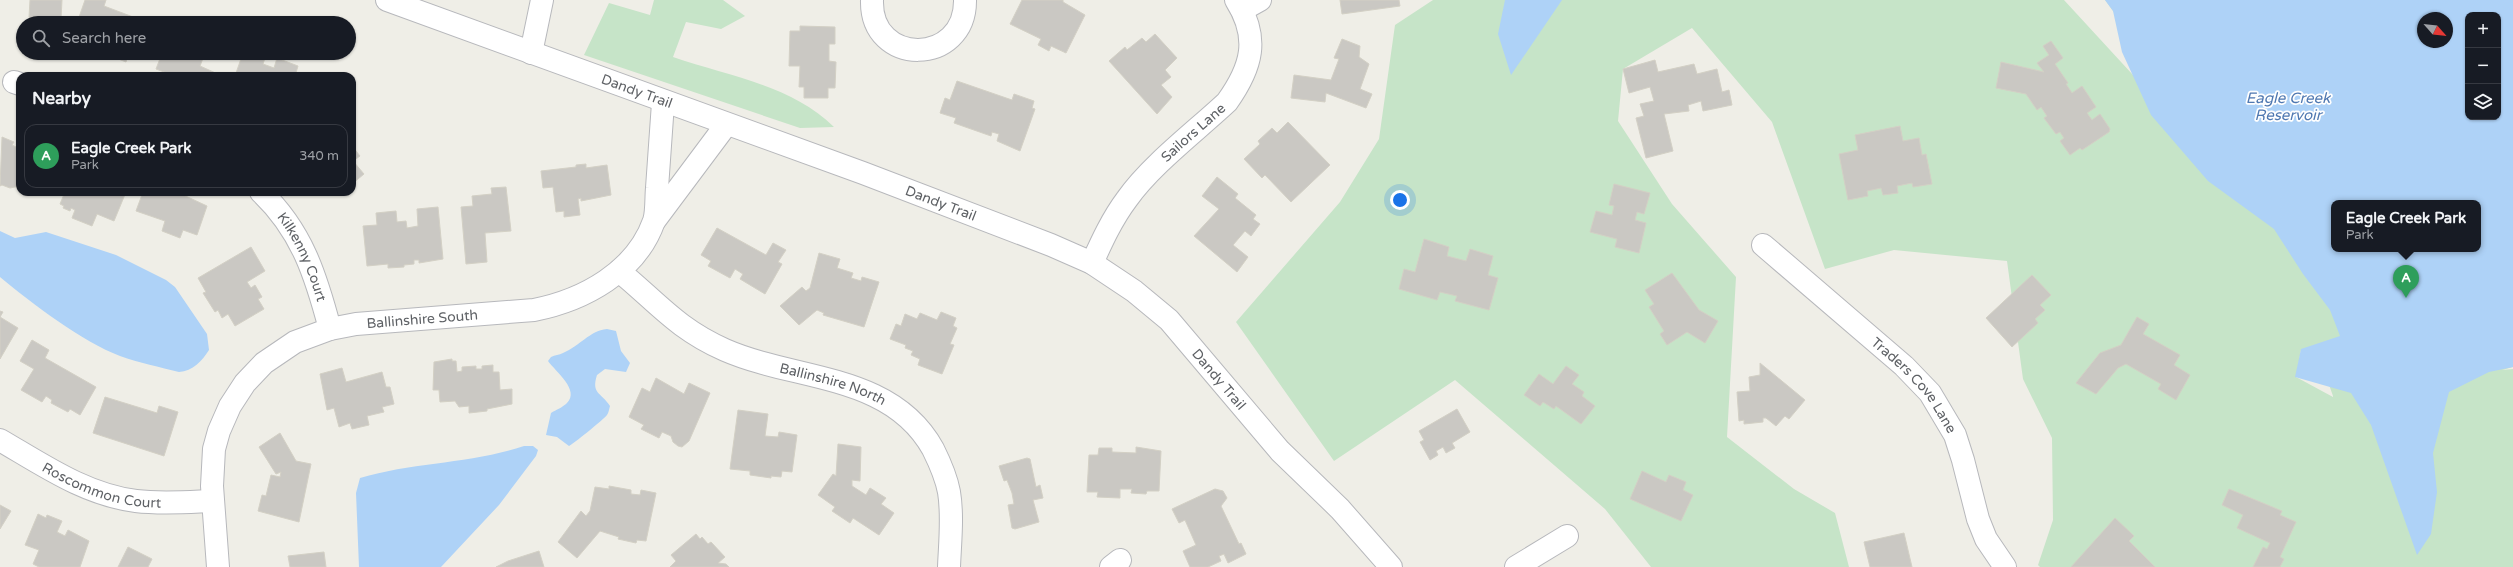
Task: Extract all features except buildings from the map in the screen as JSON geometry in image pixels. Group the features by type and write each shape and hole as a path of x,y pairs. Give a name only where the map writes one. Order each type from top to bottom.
{"street":[{"name":"Dandy Trail","path":"387,0 663,103 863,173 1052,245 1092,263 1134,291 1169,320 1280,451 1340,509 1391,567"},
{"path":"531,53 542,0"},
{"path":"872,0 873,15 883,35 901,47 922,50 936,47 954,34 964,15 965,0"},
{"name":"Sailors Lane","path":"1092,263 1109,226 1127,198 1147,176 1227,102 1238,87 1246,71 1251,53 1246,3"},
{"name":"Ballinshire South","path":"218,567 212,500 212,467 217,437 226,414 240,390 264,362 295,342 330,329 356,324 525,311 562,304 588,292 619,271 644,242 654,220 663,103"},
{"path":"654,220 726,125"},
{"name":"Kilkenny Court","path":"265,196 280,213 305,252 319,286 330,329"},
{"name":"Traders Cove Lane","path":"1763,245 1904,366 1930,393 1955,435 1978,519 1986,539 2005,567"},
{"name":"Ballinshire North","path":"619,271 661,310 707,341 751,359 859,388 883,399 905,414 925,435 945,475 950,501 949,567"},
{"name":"Roscommon Court","path":"0,440 71,481 107,495 135,501 163,503 212,500"},
{"path":"1516,567 1566,536"}],"green space":[{"path":"654,0 723,0 745,16 721,29 686,22 673,57 737,76 779,91 817,113 834,127 800,128 584,55 609,3 650,15"},
{"path":"1433,0 2064,0 2271,225 2105,0 2513,0 2513,367 2502,370 2513,369 2513,567 2040,567 2038,565 2053,520 2052,438 2023,379 2007,261 1894,250 1825,269 1772,122 1692,28 1623,69 1618,121 1672,204 1736,277 1727,437 1794,489 1835,513 1849,567 1651,567 1605,509 1455,380 1334,461 1236,322 1340,202 1379,139 1395,25","holes":["2315,345 2333,396 2296,377 2301,350"]}],"water":[{"path":"1505,0 1562,0 1511,75 1498,34"},
{"name":"Eagle Creek Reservoir","path":"2105,0 2513,0 2513,367 2489,372 2449,392 2433,453 2437,492 2431,534 2417,555 2371,425 2351,393 2295,377 2301,349 2340,336 2330,310 2303,274 2274,229 2208,181 2151,115 2122,52 2113,11"},
{"path":"0,231 15,238 46,232 116,255 166,280 175,287 207,334 209,350 193,368 179,372 142,363 105,350 74,332 42,310 0,277"},
{"path":"607,329 616,331 621,351 630,363 626,372 605,369 597,375 595,386 610,406 608,413 569,446 557,437 546,435 551,413 567,403 571,392 565,381 548,361 551,357 562,354 575,347 595,333"},
{"path":"524,446 533,446 538,450 536,456 499,505 441,567 359,567 356,493 360,478 401,469 484,456"}],"place":[{"name":"Eagle Creek Park","path":"2406,298"}]}
